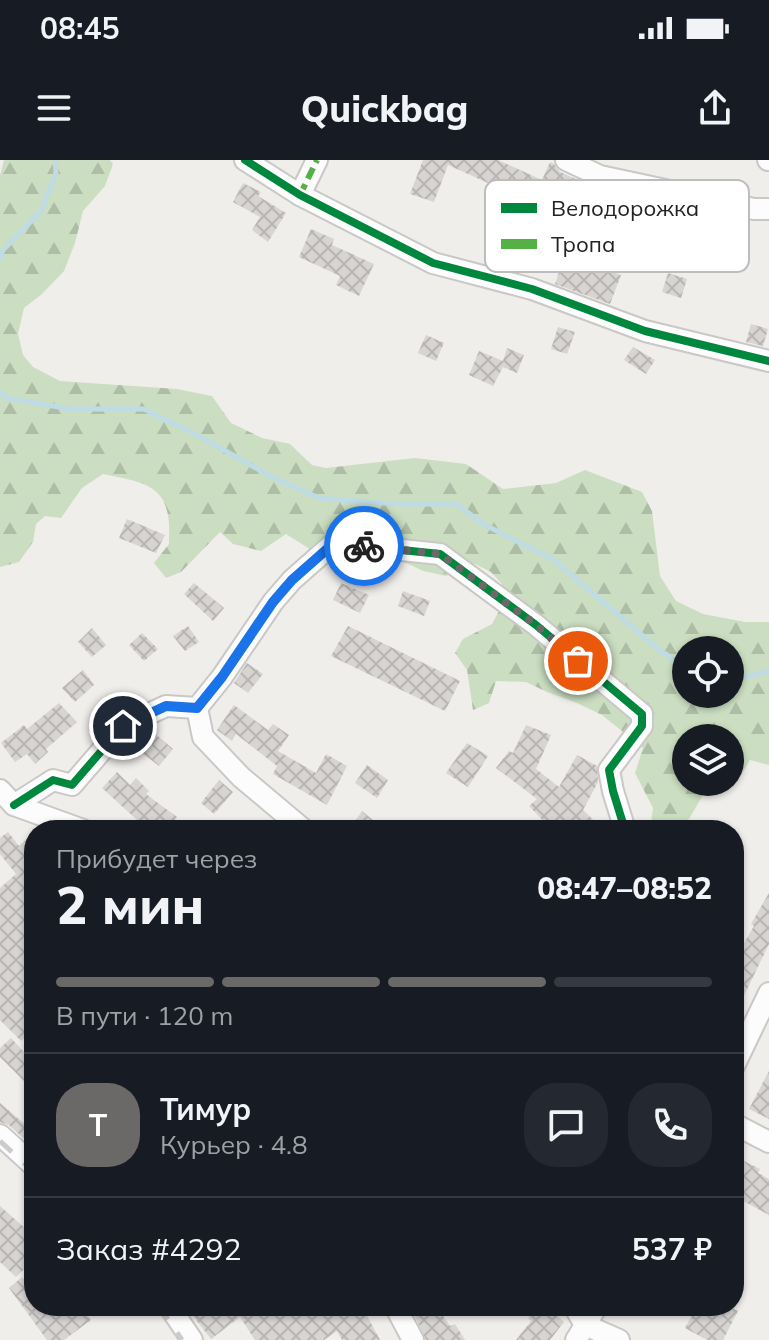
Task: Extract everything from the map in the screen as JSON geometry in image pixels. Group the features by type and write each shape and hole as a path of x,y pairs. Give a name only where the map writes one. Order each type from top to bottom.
{"street":[{"path":"245,160 300,195 433,263 532,289 645,331 769,361"},
{"path":"300,195 317,160"},
{"path":"566,160 600,176 619,180"},
{"path":"749,208 769,209"},
{"path":"197,708 222,677 260,619 292,580 334,543 440,554 536,625 642,714 642,726 609,770 622,820"},
{"path":"7,798 53,780 72,785 123,726 166,706 197,708"},
{"path":"197,708 203,737 241,777 292,820"},
{"path":"7,798 59,820"},
{"path":"744,1045 769,993"},
{"path":"744,1129 769,1142"},
{"path":"0,1135 24,1157"},
{"path":"176,1316 192,1340"},
{"path":"400,1316 413,1340"},
{"path":"581,1332 619,1340"}],"green space":[{"path":"4,160 110,160 113,164 105,186 83,211 64,271 24,308 18,334 23,355 33,367 60,381 177,389 212,396 231,423 262,438 290,444 312,465 326,468 415,458 466,464 503,489 556,483 585,470 642,492 652,511 660,576 676,601 703,614 745,622 769,622 769,765 750,760 744,770 744,724 672,724 672,796 702,796 687,820 651,820 653,808 635,773 643,748 602,715 526,682 496,681 489,703 473,710 467,670 455,653 463,639 492,624 499,611 502,584 491,572 475,564 446,576 423,571 402,561 347,570 319,561 308,548 286,534 261,551 233,544 220,532 181,572 166,578 154,563 169,544 169,519 164,501 151,488 133,480 103,474 82,488 61,518 45,516 36,524 33,542 19,562 0,567 0,176"}],"building":[{"path":"423,160 498,160 542,180 485,182 448,165 434,202 410,194"},
{"path":"550,162 560,172 578,180 542,180"},
{"path":"243,183 261,192 258,196 286,213 268,242 252,230 260,217 233,202"},
{"path":"311,229 334,239 332,245 374,264 359,296 336,285 340,276 299,257"},
{"path":"559,272 613,272 621,275 610,304 555,284"},
{"path":"668,273 687,279 681,298 662,292"},
{"path":"751,324 768,329 763,346 746,342"},
{"path":"558,327 575,332 567,354 551,349"},
{"path":"426,335 444,343 436,361 418,353"},
{"path":"633,347 655,360 646,374 624,360"},
{"path":"507,348 524,355 517,373 503,367 493,386 469,375 479,351 503,361"},
{"path":"127,519 165,535 156,553 119,538"},
{"path":"194,583 224,608 213,621 184,594"},
{"path":"341,583 369,595 360,613 333,600"},
{"path":"403,591 430,601 424,616 398,606"},
{"path":"188,626 199,642 185,651 173,636"},
{"path":"348,626 460,681 445,711 331,656"},
{"path":"92,628 106,645 92,657 78,642"},
{"path":"142,633 158,649 144,661 129,645"},
{"path":"247,663 263,674 248,693 234,683"},
{"path":"83,670 94,685 75,702 62,688"},
{"path":"59,703 77,722 46,749 48,752 35,764 27,754 15,762 1,743 24,725 27,729"},
{"path":"234,705 268,730 273,724 289,735 278,751 316,773 326,754 347,766 327,805 273,774 277,766 236,734 232,741 217,730"},
{"path":"526,725 551,735 536,769 559,787 577,755 597,766 598,782 583,810 594,820 542,820 529,806 537,799 496,768 509,751 513,753"},
{"path":"152,731 173,749 159,766 137,749"},
{"path":"467,743 488,756 468,787 446,773"},
{"path":"367,765 388,780 377,798 355,783"},
{"path":"117,772 130,785 136,778 149,791 146,794 177,817 175,820 137,820 102,788"},
{"path":"219,780 233,792 214,814 201,803"},
{"path":"362,811 373,820 356,820"},
{"path":"8,832 19,846 24,842 24,1038 21,1041 0,1020 0,888 16,874 0,854 0,838"},
{"path":"769,893 769,944 744,995 744,943 754,926 751,924"},
{"path":"11,1038 24,1052 24,1081 0,1057 0,1048"},
{"path":"769,1071 769,1119 749,1109"},
{"path":"0,1103 24,1123 24,1139 9,1125 0,1122"},
{"path":"744,1161 760,1169 758,1173 769,1179 769,1215 744,1201"},
{"path":"0,1206 24,1227 24,1269 16,1277 0,1262"},
{"path":"22,1277 24,1279 24,1309 9,1288"},
{"path":"29,1316 88,1316 91,1320 64,1340 47,1340"},
{"path":"193,1316 367,1316 380,1340 342,1340 337,1331 324,1340 255,1340 240,1317 211,1339"},
{"path":"415,1316 443,1316 450,1326 455,1324 465,1340 426,1340"},
{"path":"558,1316 564,1322 550,1340 516,1340 531,1321 528,1318"},
{"path":"692,1316 735,1316 723,1340 707,1340 685,1328"}],"waterway":[{"path":"0,258 3,250 41,211 56,173 55,160"},
{"path":"0,392 7,398 70,409 144,409 272,477 319,498 397,504 456,504 485,525 554,560 672,658"},
{"path":"744,676 769,671"}],"railway":[{"path":"0,1141 24,1163"},
{"path":"166,1316 182,1340"}],"marked path":[{"path":"300,195 317,160"}],"cycle path":[{"path":"245,160 300,195 433,263 532,289 645,331 769,361"},
{"path":"14,805 53,780 72,785 123,726 166,706 197,708 273,602 292,580 334,543 440,554 536,625 642,714 642,726 609,770 622,820"}],"way so far":[{"path":"364,546 440,554 536,625 578,661"}],"route":[{"path":"123,726 166,706 197,708 222,677 260,619 292,580 334,543 364,546"}]}
